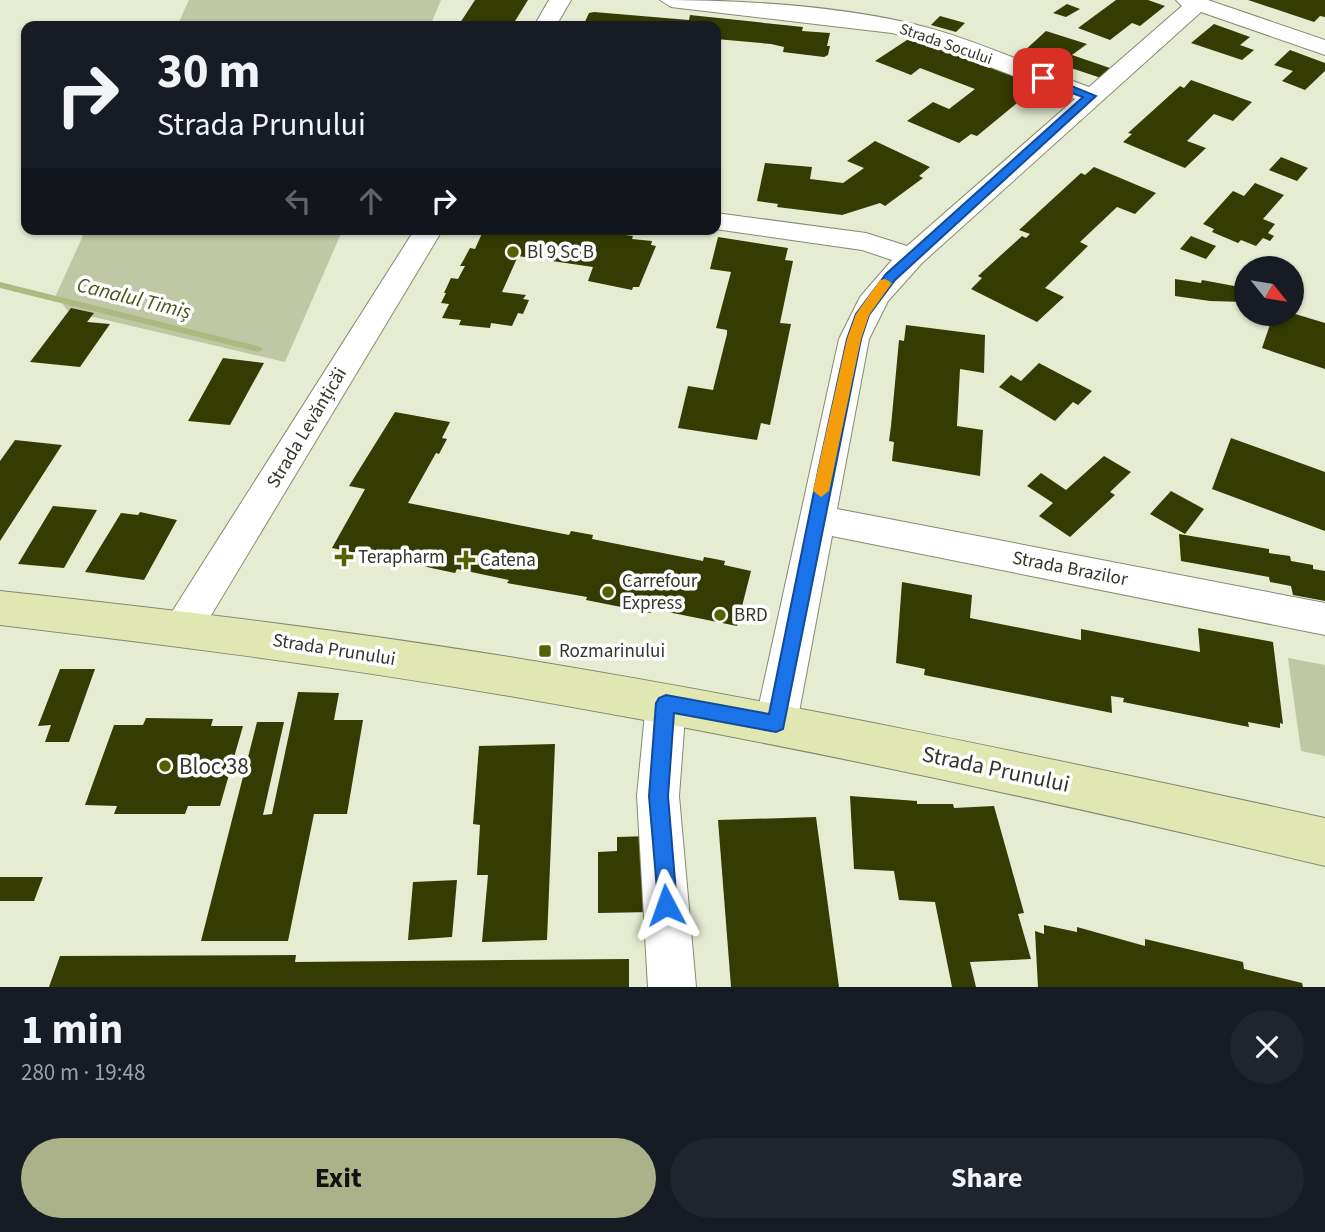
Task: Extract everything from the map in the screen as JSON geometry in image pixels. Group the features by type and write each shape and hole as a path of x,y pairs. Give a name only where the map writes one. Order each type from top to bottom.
{"street":[{"path":"548,21 560,0"},
{"name":"Strada Socului","path":"671,0 892,26 924,34 1090,96"},
{"path":"776,723 854,339 862,314 882,286 1192,2 1325,48"},
{"path":"721,223 866,242 912,257"},
{"name":"Strada Levănțicăi","path":"184,626 425,235"},
{"name":"Strada Brazilor","path":"816,519 1325,619"},
{"name":"Strada Prunului","path":"1,610 184,626 666,703 776,723 1155,802 1325,842"},
{"path":"666,703 658,796 673,987"}],"green space":[{"path":"189,0 441,0 432,21 179,21"},
{"path":"83,235 340,235 285,362 68,311 56,295"},
{"path":"1288,658 1325,665 1325,756 1301,751"}],"building":[{"path":"475,0 528,0 515,21 461,21"},
{"path":"1116,0 1148,0 1165,6 1140,26 1132,23 1110,40 1078,28"},
{"path":"1248,0 1325,0 1325,17 1320,16 1314,22"},
{"path":"1067,4 1080,9 1066,17 1053,13"},
{"path":"589,13 689,20 690,15 803,27 802,31 830,33 827,46 830,46 828,55 824,57 783,52 784,47 771,44 721,39 721,21 585,21"},
{"path":"940,16 965,23 956,32 931,25"},
{"path":"1214,24 1250,37 1240,45 1254,50 1242,60 1191,43"},
{"path":"1046,31 1087,44 1072,55 1110,68 1101,78 1023,52"},
{"path":"910,38 1010,75 1021,80 1018,83 1034,89 977,136 971,134 959,143 907,121 933,102 949,109 975,89 920,68 911,75 875,61"},
{"path":"1290,50 1325,63 1325,71 1305,90 1282,81 1293,71 1274,65"},
{"path":"1191,80 1252,102 1233,121 1214,114 1187,141 1206,148 1185,168 1123,142 1132,134 1128,133 1180,86 1184,88"},
{"path":"875,141 930,167 919,176 923,178 885,206 880,203 842,215 777,207 778,204 757,201 765,163 812,167 810,179 843,183 864,168 847,161"},
{"path":"1281,157 1308,168 1297,181 1269,170"},
{"path":"1094,167 1156,193 1135,214 1117,207 1080,242 1088,246 1045,288 1064,297 1037,322 971,289 982,278 978,276 1022,236 1026,238 1030,234 1019,230 1081,173 1085,175"},
{"path":"1255,183 1284,195 1263,219 1275,224 1268,233 1274,236 1270,241 1263,238 1256,246 1241,240 1238,243 1212,232 1214,229 1203,224 1233,191 1244,196"},
{"path":"481,235 625,235 633,236 632,239 652,241 651,245 656,246 639,287 633,287 632,290 588,281 593,267 518,256 502,292 526,295 523,299 529,300 523,314 518,313 512,326 491,323 490,328 459,325 461,320 442,318 449,304 441,303 451,278 458,279 465,266 460,266 470,248 475,249"},
{"path":"1191,236 1216,246 1206,259 1180,249"},
{"path":"718,237 788,248 785,260 793,261 780,323 791,324 770,425 761,423 757,440 678,428 688,386 713,390 727,334 727,330 716,328 731,272 710,269"},
{"path":"1175,279 1201,283 1202,280 1234,286 1234,302 1175,296"},
{"path":"71,308 94,313 87,322 110,324 80,367 30,362"},
{"path":"1304,317 1325,323 1325,369 1262,348 1270,326 1304,326"},
{"path":"906,325 985,335 984,373 960,369 957,426 983,430 980,476 892,461 894,442 889,441 899,340 904,341"},
{"path":"223,358 264,363 230,425 188,421"},
{"path":"1039,363 1092,391 1078,405 1073,402 1055,421 999,387 1011,375 1021,381"},
{"path":"395,412 450,422 442,438 447,439 439,454 436,453 408,503 569,535 571,531 593,535 592,539 703,561 704,557 725,561 724,565 751,571 737,626 653,609 651,613 586,600 587,597 507,583 509,580 457,569 455,573 431,568 363,550 361,554 332,548 365,489 349,486"},
{"path":"1231,438 1325,472 1325,531 1212,489"},
{"path":"15,440 62,445 0,541 0,461"},
{"path":"1104,456 1131,472 1110,492 1115,495 1070,537 1039,516 1053,503 1027,486 1041,473 1066,490"},
{"path":"1171,491 1204,509 1185,534 1150,514"},
{"path":"53,506 97,510 64,568 18,564"},
{"path":"140,512 177,520 144,580 85,572 121,513 138,515"},
{"path":"1179,534 1269,549 1269,553 1290,556 1291,561 1313,565 1313,569 1325,571 1325,601 1293,595 1291,586 1270,582 1269,577 1181,561"},
{"path":"902,582 972,595 970,618 1081,640 1081,629 1200,652 1198,628 1273,642 1283,724 1280,723 1280,728 1248,722 1249,727 1123,702 1124,698 1111,696 1112,713 924,675 925,669 896,663"},
{"path":"60,669 95,669 69,742 45,742 51,725 38,726"},
{"path":"298,692 339,693 334,720 363,720 347,814 314,814 288,941 201,941 257,722 284,722 263,815 272,814"},
{"name":"Bloc 38","path":"146,718 213,719 211,726 243,726 220,806 188,806 185,814 114,814 117,806 85,805 114,725 143,725"},
{"path":"555,744 547,940 482,942 488,875 477,875 480,825 473,824 479,746"},
{"path":"850,796 917,801 917,804 953,804 954,808 994,806 1024,913 1018,914 1031,959 970,962 976,987 952,987 935,902 899,900 894,871 854,869"},
{"path":"816,817 839,987 731,987 718,820"},
{"path":"651,836 653,912 598,913 598,852 617,851 617,837"},
{"path":"0,877 43,877 34,901 0,901"},
{"path":"457,880 452,937 408,940 413,882"},
{"path":"1044,925 1077,932 1077,927 1145,946 1145,939 1243,962 1244,969 1302,983 1303,987 1038,987 1035,931 1044,934"},
{"path":"296,955 295,962 629,959 629,987 49,987 60,956"}],"waterway":[{"name":"Canalul Timiș","path":"0,285 258,349"}],"slow traffic":[{"path":"821,491 854,339 862,314 885,283"}],"place":[{"name":"Bl 9 Sc B","path":"513,252"},
{"name":"Terapharm","path":"344,557"},
{"name":"Catena","path":"466,560"},
{"name":"Carrefour Express","path":"608,592"},
{"name":"BRD","path":"720,615"},
{"name":"Rozmarinului","path":"545,651"},
{"name":"Bloc 38","path":"165,766"}],"route":[{"path":"666,905 658,796 666,703 776,723 826,467 862,314 891,277 1090,96 1043,78"}]}
